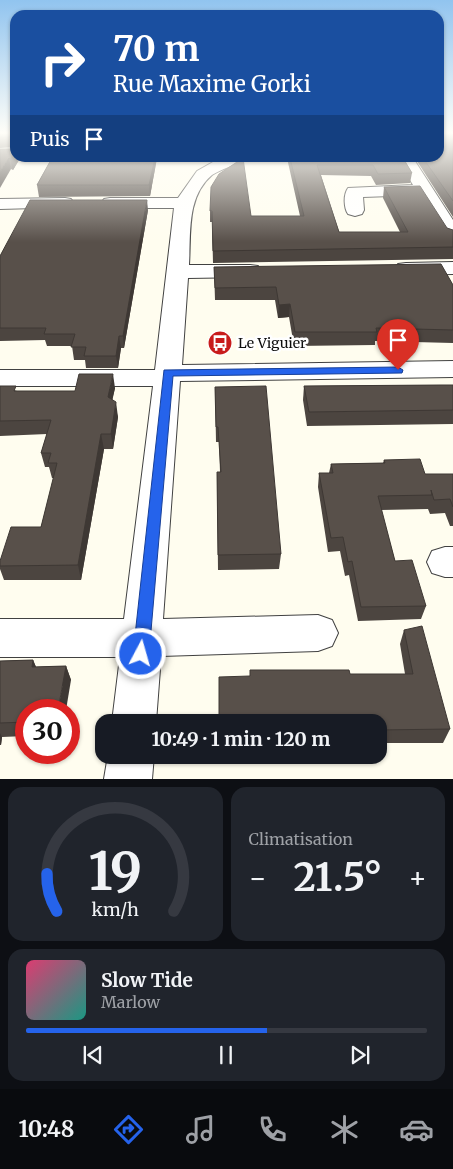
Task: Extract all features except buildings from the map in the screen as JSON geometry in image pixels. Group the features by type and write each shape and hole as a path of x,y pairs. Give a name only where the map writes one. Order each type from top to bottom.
{"street":[{"path":"135,714 184,203 178,196 183,176 195,169"},
{"path":"412,169 453,234"},
{"path":"356,210 354,192 424,190"},
{"path":"0,222 5,204 78,203"},
{"path":"97,203 184,203"},
{"path":"384,269 453,268"},
{"path":"177,272 266,271"},
{"path":"0,378 453,369"},
{"path":"0,638 143,638 318,633"},
{"path":"128,779 130,764"}],"place":[{"name":"Le Viguier","path":"220,343"}],"route":[{"path":"141,654 168,373 398,370"}]}
